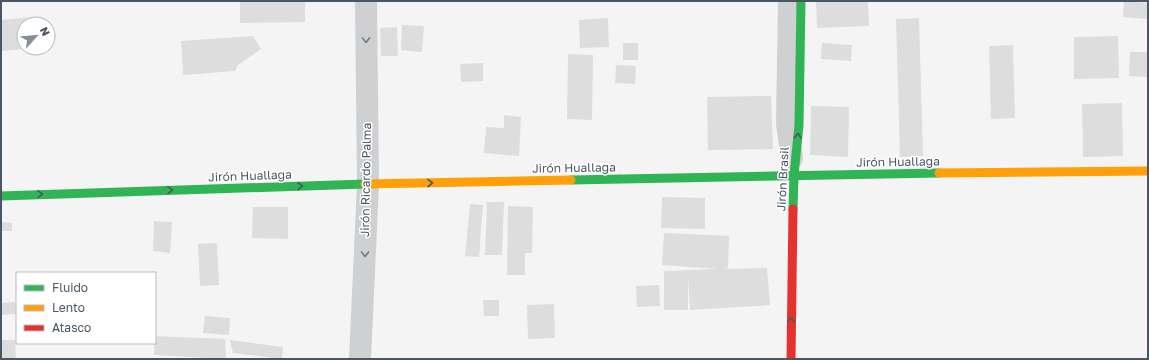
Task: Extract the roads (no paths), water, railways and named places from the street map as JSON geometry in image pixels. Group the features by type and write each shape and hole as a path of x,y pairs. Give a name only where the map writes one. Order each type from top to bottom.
{"main road":[{"name":"Jirón Brasil","path":"791,359 794,175 800,125 801,1"},
{"name":"Jirón Huallaga","path":"1,196 368,184 794,175 1148,171"}],"street":[{"name":"Jirón Ricardo Palma","path":"360,359 368,184 366,1"},
{"path":"789,1 787,124 794,175"}]}
